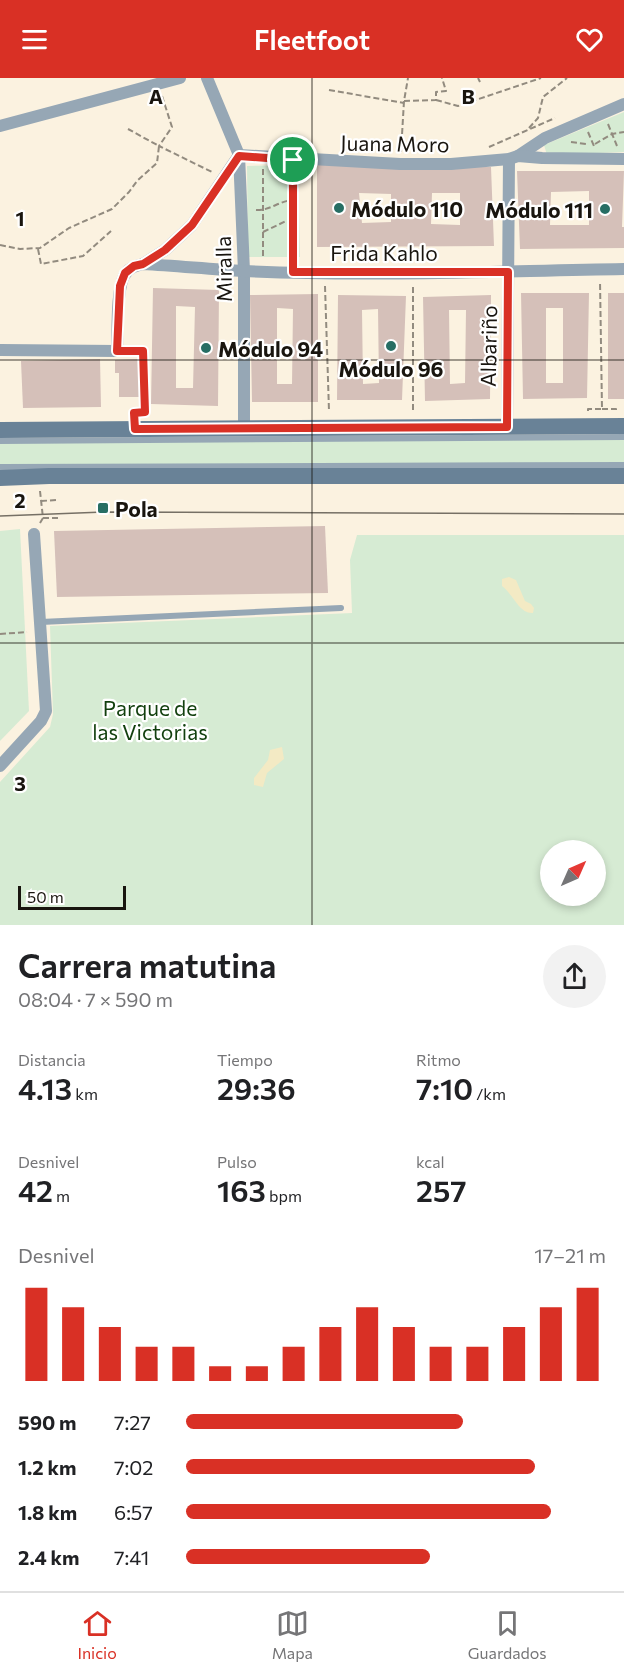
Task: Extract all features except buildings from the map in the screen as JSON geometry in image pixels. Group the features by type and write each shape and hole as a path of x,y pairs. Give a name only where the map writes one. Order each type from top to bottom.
{"main road":[{"path":"0,430 624,426"},
{"path":"0,478 49,476 624,476"}],"street":[{"path":"0,126 180,78"},
{"name":"Miralla","path":"207,78 239,156 244,271 244,429"},
{"path":"514,157 545,138 624,104"},
{"path":"0,350 117,351 120,286 125,273 165,250 192,225 239,156"},
{"name":"Juana Moro","path":"239,156 400,164 450,164 514,157 623,159"},
{"name":"Albariño","path":"507,427 508,272 514,157"},
{"name":"Frida Kahlo","path":"143,264 293,272 508,272 624,269"},
{"path":"0,766 41,721 46,711 34,534"}],"lane":[{"path":"0,441 624,437"},
{"path":"0,467 624,465"},
{"path":"42,627 341,608"}],"path":[{"path":"400,164 408,78"},
{"path":"436,100 436,92 446,91 442,78"},
{"path":"329,90 404,102 436,100 458,106 541,78"},
{"path":"528,129 538,118 543,97 567,78"},
{"path":"20,249 40,248 69,228 112,209 137,181 157,164 159,146 172,126 159,85"},
{"path":"603,113 623,159"},
{"path":"583,122 599,159"},
{"path":"128,129 224,178"},
{"path":"545,138 593,145 612,134 624,132"},
{"path":"263,157 263,271"},
{"path":"293,160 293,272"},
{"path":"241,210 262,211 293,200"},
{"path":"262,232 293,220"},
{"path":"0,245 20,249 38,249 41,264 83,256 111,231"},
{"path":"588,426 588,409 602,409 600,269"},
{"path":"318,428 318,412 330,411 325,272"},
{"path":"413,272 414,413"},
{"path":"117,351 143,351 145,412 134,413 135,429"},
{"path":"34,534 43,518 41,501 57,500"},
{"path":"43,518 58,518"},
{"path":"0,634 42,627"}],"green space":[{"path":"624,112 624,152 547,155 544,145"},
{"path":"298,165 300,257 248,257 247,166"},
{"path":"624,437 624,465 0,467 0,441"},
{"path":"20,529 29,711 0,741 0,531"},
{"name":"Parque de las Victorias","path":"357,535 624,535 624,925 0,925 0,782 50,727 53,714 50,626 352,613 350,560"}],"sand":[{"path":"509,577 516,580 525,601 534,608 533,613 520,607 502,586 502,579"},
{"path":"282,747 284,759 267,773 263,787 254,785 254,778 268,760 270,750"}],"tram line":[{"path":"0,516 104,512 624,514"}],"place":[{"name":"Módulo 110","path":"339,208"},
{"name":"Módulo 111","path":"605,209"},
{"name":"Módulo 96","path":"391,346"},
{"name":"Módulo 94","path":"206,348"},
{"name":"Pola","path":"103,508"}],"route":[{"path":"239,156 293,160 293,272 508,272 507,427 135,429 134,413 145,412 143,351 117,351 120,286 125,273 165,250 192,225 239,156"}]}
